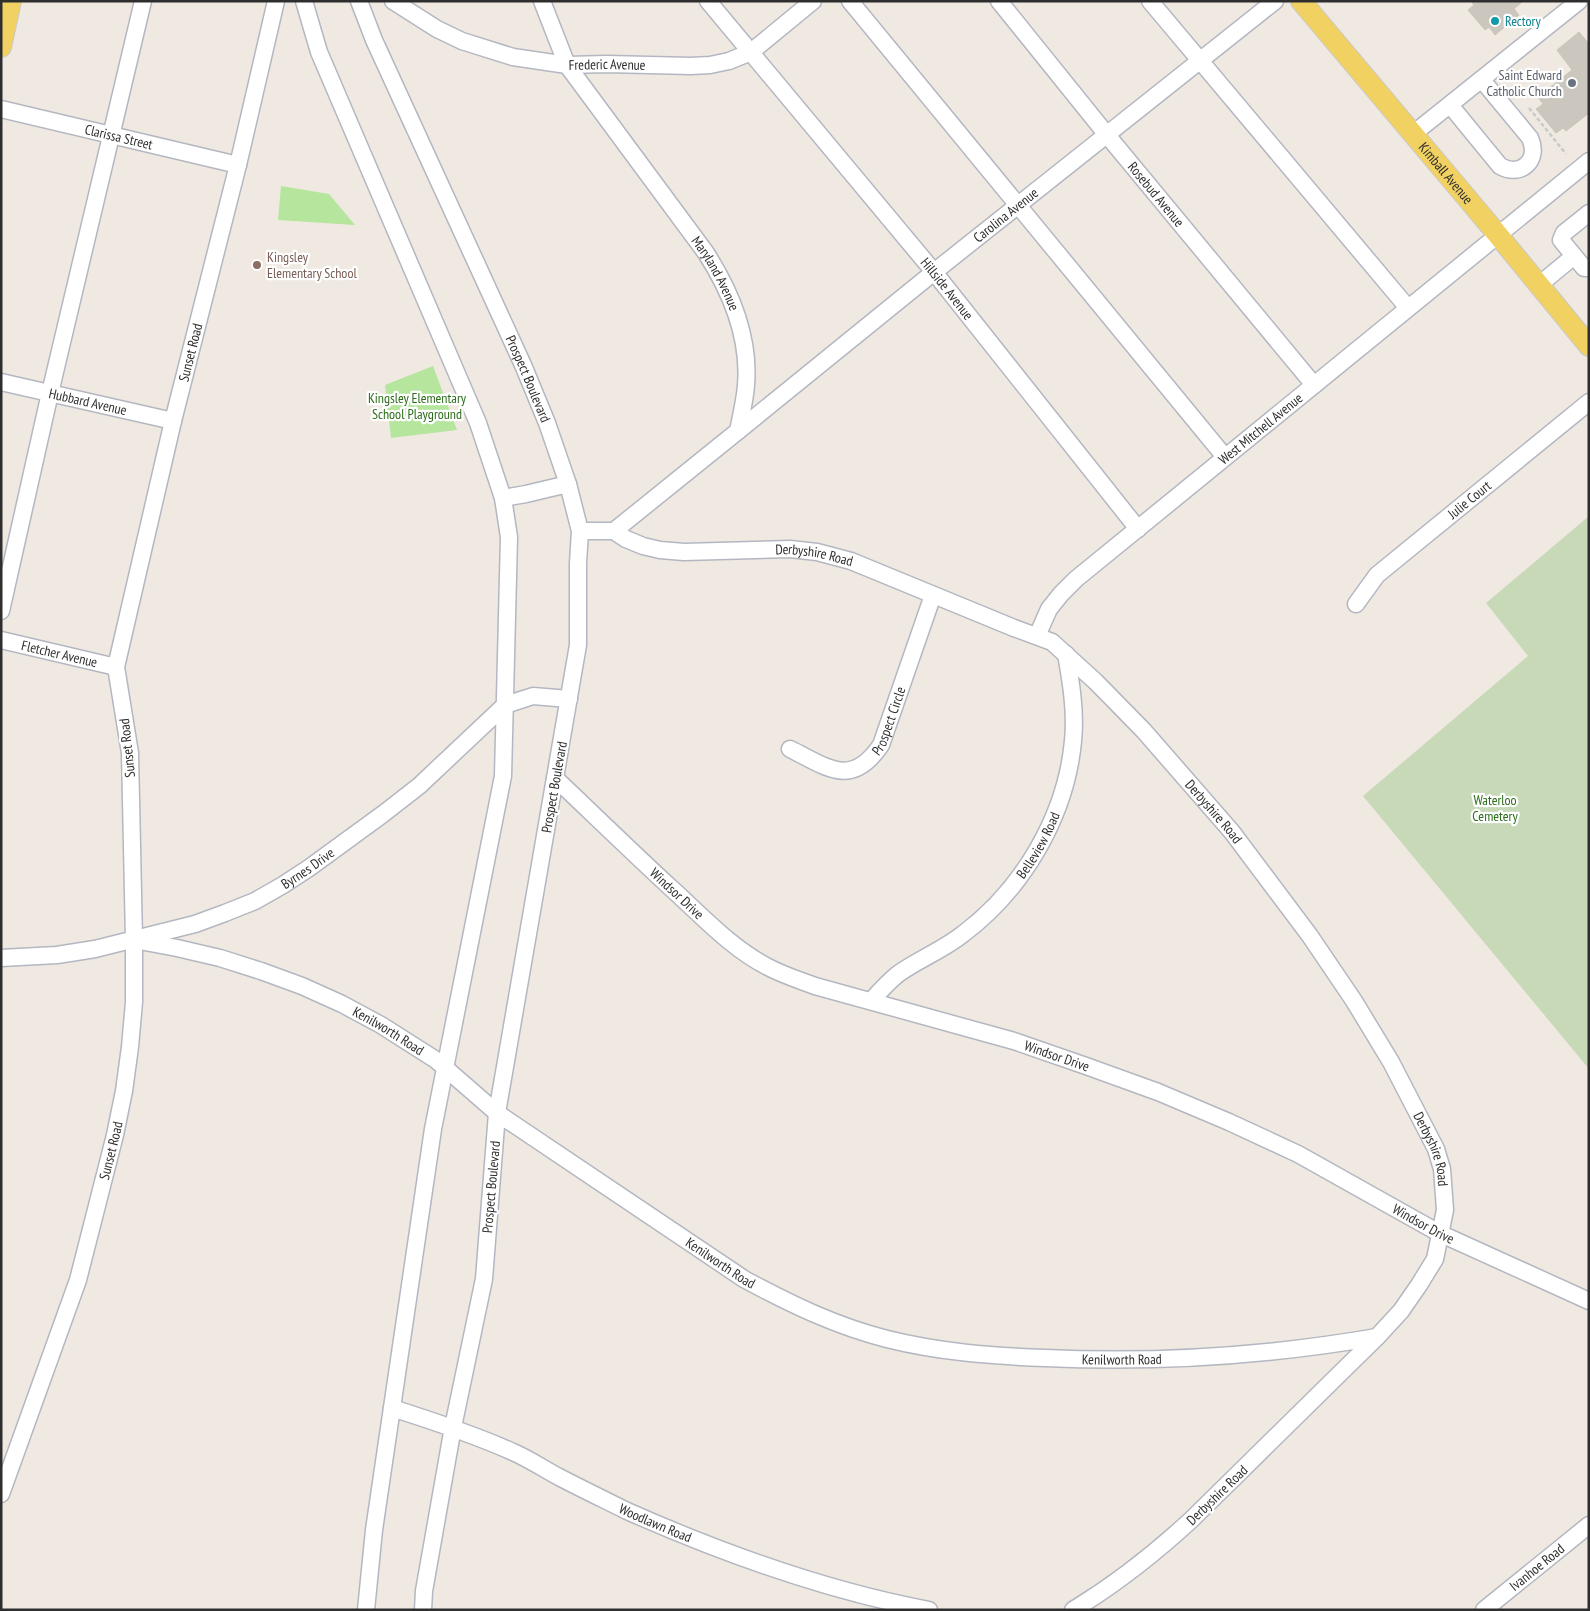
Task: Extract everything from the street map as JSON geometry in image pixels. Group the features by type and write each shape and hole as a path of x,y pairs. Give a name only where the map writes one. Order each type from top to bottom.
{"main road":[{"path":"1,47 11,1"},
{"name":"Kimball Avenue","path":"1301,1 1589,346"}],"street":[{"path":"1,611 50,393 143,1"},
{"name":"Sunset Road","path":"1,1494 78,1280 116,1135 130,1047 134,1002 134,940 130,753 116,667 276,1"},
{"path":"304,1 319,52 478,423 503,498 509,537 503,776 433,1129 374,1530 366,1610"},
{"name":"Prospect Boulevard","path":"358,1 523,365 547,423 568,484 580,531 578,646 497,1114 484,1280 453,1427 424,1592 423,1610"},
{"name":"Frederic Avenue","path":"393,1 437,29 462,41 513,57 566,65 682,66 710,65 729,61 751,52 813,1"},
{"name":"Hillside Avenue","path":"708,1 934,272 1138,529"},
{"path":"850,1 1226,458"},
{"name":"Rosebud Avenue","path":"999,1 1314,385"},
{"path":"1150,1 1408,308"},
{"name":"Carolina Avenue","path":"738,431 934,272 1276,1"},
{"path":"1413,134 1579,1"},
{"name":"Maryland Avenue","path":"539,3 566,65 706,253 728,290 738,318 745,359 746,384 738,431"},
{"path":"1450,105 1500,166 1510,170 1521,169 1526,166 1534,150 1530,138 1482,80"},
{"name":"Clarissa Street","path":"1,109 238,165"},
{"name":"West Mitchell Avenue","path":"1038,636 1050,609 1061,594 1076,579 1589,161"},
{"path":"1589,213 1564,233 1561,240 1584,268 1589,268"},
{"path":"1539,285 1574,256"},
{"name":"Hubbard Avenue","path":"1,382 174,421"},
{"name":"Julie Court","path":"1356,604 1377,575 1589,402"},
{"path":"614,531 738,431"},
{"path":"503,498 568,484"},
{"name":"Derbyshire Road","path":"580,531 614,531 626,539 660,550 684,552 781,549 817,552 851,560 1014,628 1038,636"},
{"name":"Prospect Circle","path":"790,748 832,770 847,772 861,767 872,758 881,745 933,594"},
{"path":"1038,636 1052,642 1066,654"},
{"name":"Fletcher Avenue","path":"1,640 116,667"},
{"name":"Derbyshire Road","path":"1066,654 1144,731 1232,832 1310,936 1354,1001 1391,1062 1436,1149 1442,1169 1445,1203 1435,1259 1401,1311 1192,1520 1131,1572 1073,1610"},
{"name":"Belleview Road","path":"871,1001 886,984 900,973 940,950 985,916 1005,896 1037,851 1050,826 1061,798 1074,739 1073,698 1066,654"},
{"name":"Byrnes Drive","path":"1,958 57,955 95,949 195,924 255,900 283,885 383,814 418,786 505,705 533,696 569,699"},
{"name":"Windsor Drive","path":"555,778 726,939 768,967 791,978 815,986 1014,1041 1158,1092 1298,1154 1439,1233 1589,1301"},
{"name":"Kenilworth Road","path":"134,940 220,958 261,971 302,986 342,1004 381,1025 418,1048 445,1068 497,1114 744,1279 778,1298 849,1328 886,1339 962,1353 1085,1360 1216,1357 1281,1351 1377,1337"},
{"name":"Woodlawn Road","path":"392,1408 453,1427 514,1452 570,1483 626,1510 710,1545 804,1578 864,1595 929,1610"},
{"name":"Ivanhoe Road","path":"1484,1610 1589,1525"}],"path":[{"path":"1529,108 1566,154"}],"green space":[{"path":"281,186 329,194 355,225 278,220"},
{"name":"Kingsley Elementary School Playground","path":"433,366 457,430 391,438 385,385"},
{"name":"Waterloo Cemetery","path":"1589,516 1589,1069 1363,796 1528,656 1486,603"}],"building":[{"name":"Rectory","path":"1471,1 1523,1 1514,9 1519,15 1495,35 1489,27 1485,30 1468,10 1474,5"},
{"name":"Saint Edward Catholic Church","path":"1579,32 1589,44 1589,113 1566,131 1563,128 1556,133 1536,109 1543,104 1538,97 1572,70 1557,50"}],"place":[{"name":"Rectory","path":"1495,21"},
{"name":"Saint Edward Catholic Church","path":"1572,83"},
{"name":"Kingsley Elementary School","path":"257,265"}]}
